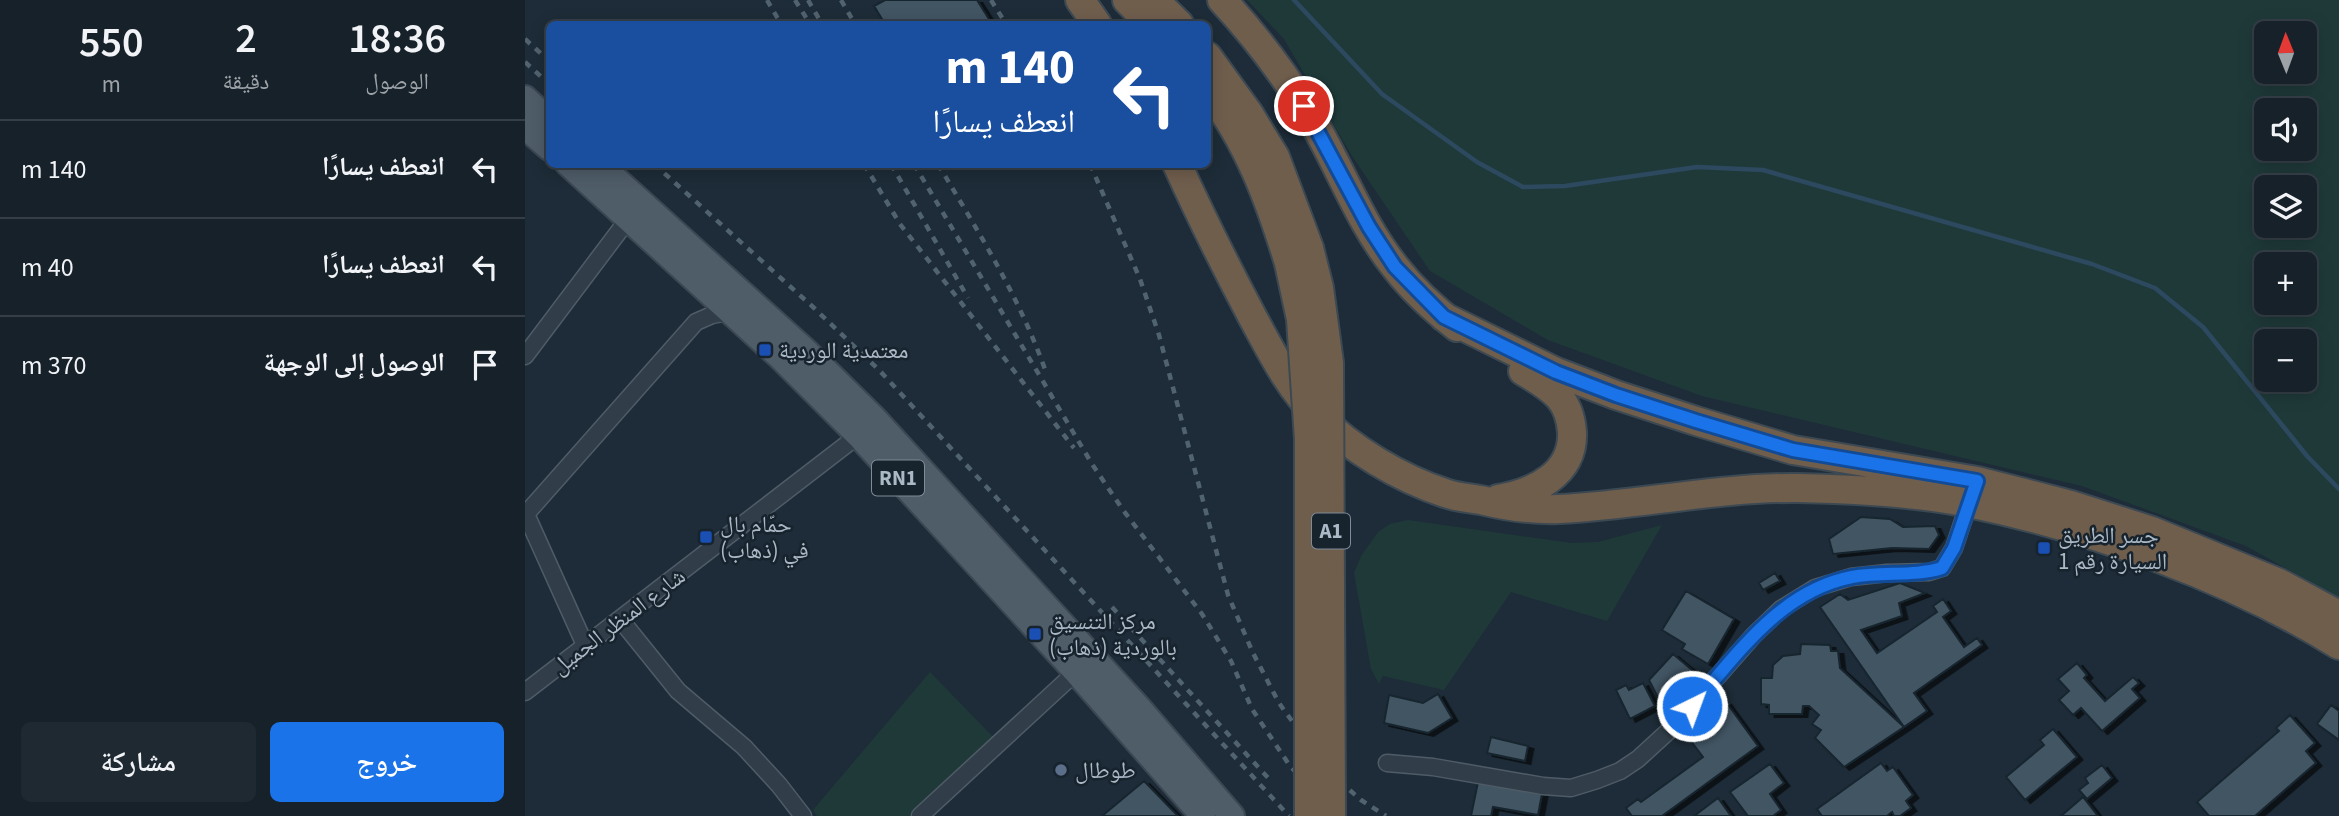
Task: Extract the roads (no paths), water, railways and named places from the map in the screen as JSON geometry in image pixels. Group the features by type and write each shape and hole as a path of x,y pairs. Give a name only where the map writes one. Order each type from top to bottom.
{"highway":[{"path":"1080,0 1095,21"},
{"path":"1127,0 1148,21"},
{"path":"1154,0 1176,21"},
{"path":"1222,0 1256,38 1304,106 1369,227 1395,267 1444,317 1491,352 1545,385 1560,398 1571,418 1571,448 1560,469 1536,489 1485,501"},
{"name":"A1","path":"1211,62 1249,114 1275,157 1299,255 1309,439 1309,816"},
{"name":"A1","path":"1211,96 1253,164 1271,205 1319,288 1329,363 1331,816"},
{"path":"1179,168 1214,245 1280,367 1316,414 1361,450 1405,476 1447,494 1527,509 1559,509 1652,502 1758,489 1796,488 1891,494 1973,492 2212,579 2311,627 2339,645"},
{"path":"1444,317 1556,372 1696,421 1793,450 1973,492 2071,505 2151,531 2279,583 2339,615"}],"main road":[{"path":"525,98 546,117"},
{"path":"525,127 546,145"},
{"name":"RN1","path":"573,168 729,312 868,428 1139,708 1232,816"},
{"name":"RN1","path":"603,168 808,353 868,428 1076,672 1203,816"}],"street":[{"path":"525,356 629,218"},
{"path":"585,645 526,513 696,322 729,312"},
{"name":"شارع المنظر الجميل","path":"525,692 868,428"},
{"path":"1387,763 1433,767 1543,786 1571,788 1620,771 1638,759 1674,726 1754,635 1781,609 1815,588 1851,577 1929,572 1942,568 1954,548 1973,492"},
{"path":"620,619 678,691 744,747 803,816"},
{"path":"920,816 1076,672"}],"waterway":[{"path":"1294,0 1382,94 1477,162 1523,187 1565,186 1697,167 1763,170 2092,264 2155,288 2203,327 2307,456 2339,489"}],"railway":[{"path":"767,0 779,21"},
{"path":"795,0 808,21"},
{"path":"808,0 820,21"},
{"path":"841,0 853,21"},
{"path":"991,0 1004,21"},
{"path":"525,39 546,58"},
{"path":"525,62 546,81"},
{"path":"658,168 880,371 1289,816"},
{"path":"866,168 900,224 1074,448"},
{"path":"893,168 968,298"},
{"path":"916,168 1092,464 1123,510 1202,614 1231,661 1252,709 1288,763 1332,816"},
{"path":"940,168 1011,291 1046,372"},
{"path":"1092,168 1140,279 1159,335 1228,595 1253,653 1279,703 1328,771 1361,800 1386,816"},
{"path":"1112,607 1270,780"}],"place":[{"name":"معتمدية الوردية","path":"765,350"},
{"name":"حمّام بال في (ذهاب)","path":"706,537"},
{"name":"جسر الطريق السيارة رقم 1","path":"2044,548"},
{"name":"مركز التنسيق بالوردية (ذهاب)","path":"1035,634"},
{"name":"طوطال","path":"1061,770"}]}
